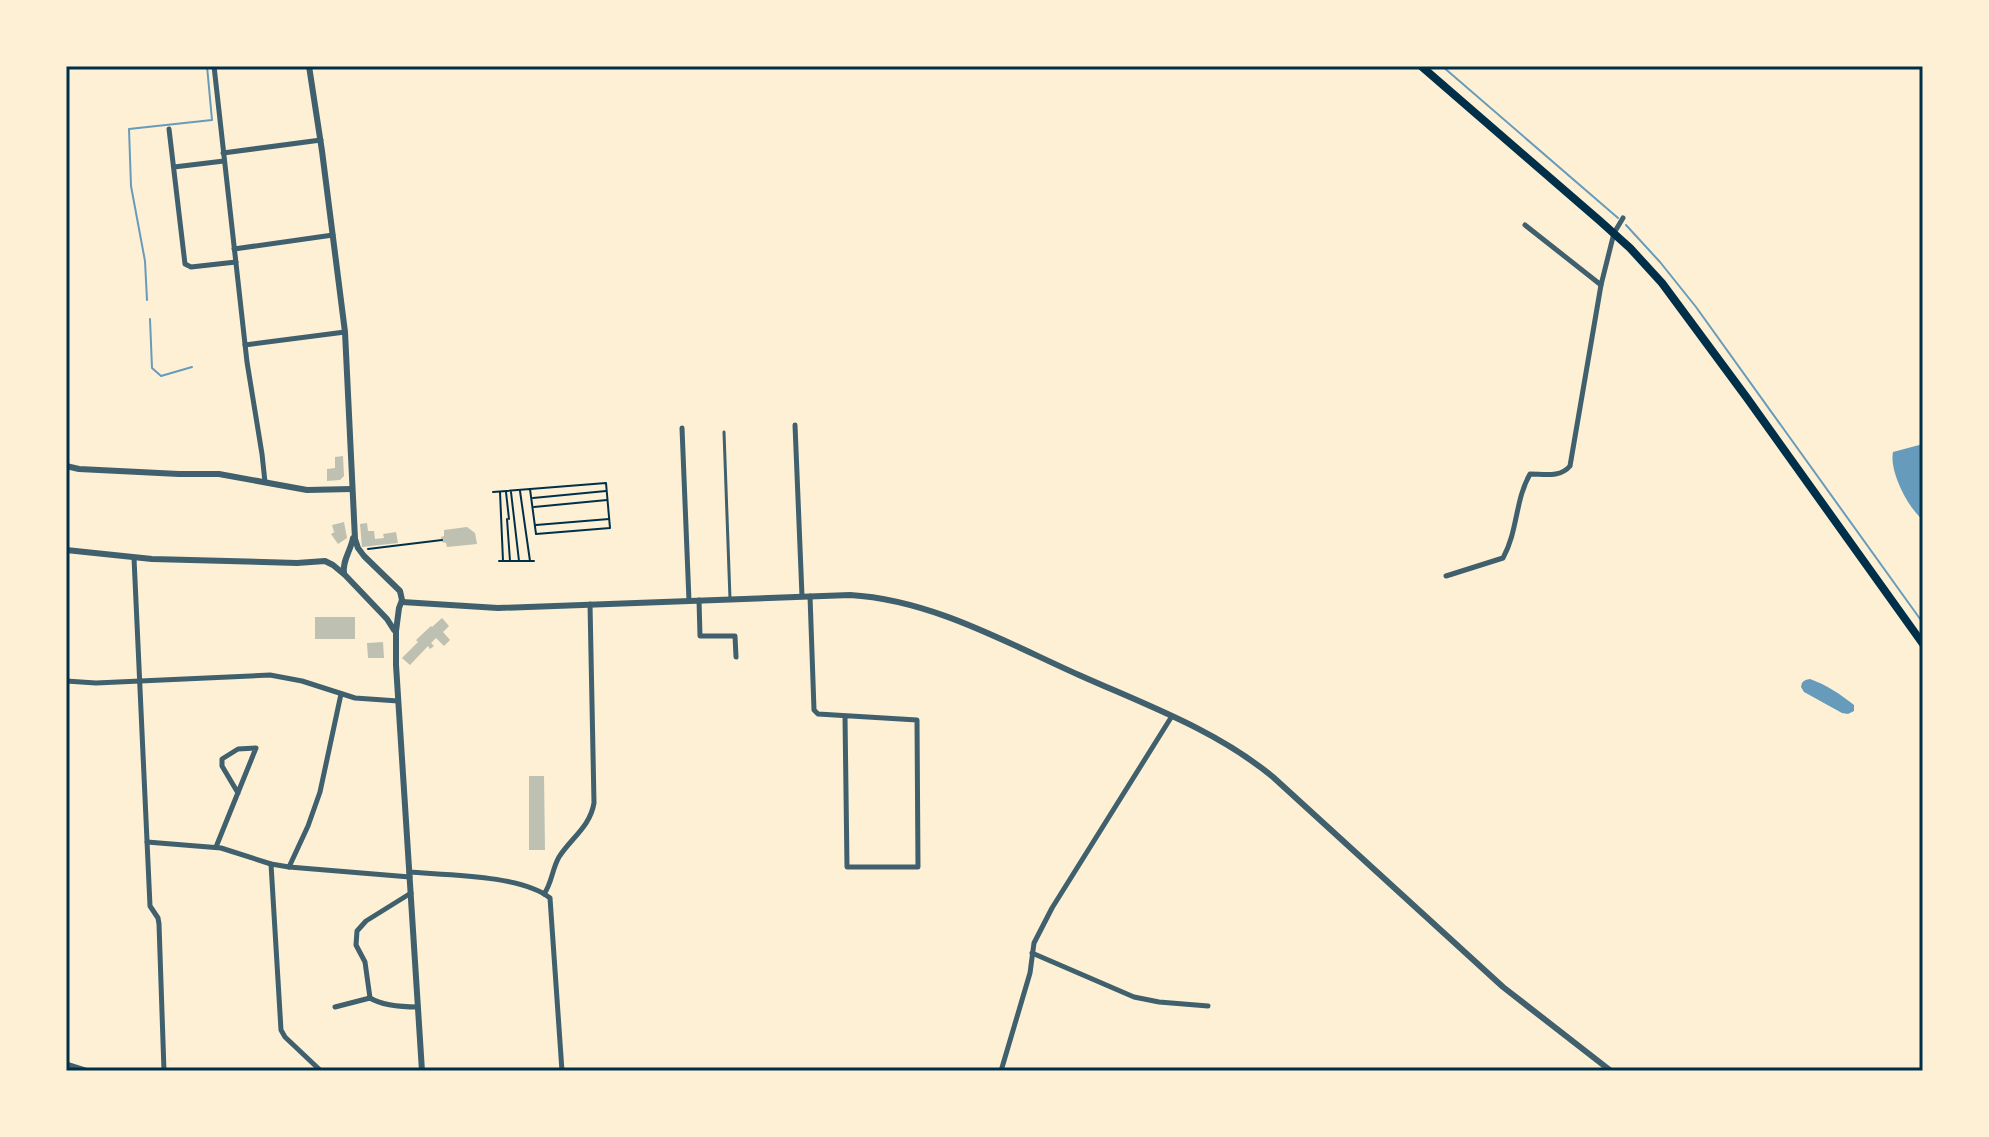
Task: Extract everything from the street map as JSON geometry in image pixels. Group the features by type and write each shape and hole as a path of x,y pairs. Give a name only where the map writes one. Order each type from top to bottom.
{"main road":[{"path":"1421,66 1614,233 1651,270 1681,307 1923,644"}],"street":[{"path":"214,66 245,345 265,482"},
{"path":"309,66 333,235 349,384 354,530 352,546 343,565 345,575"},
{"path":"169,129 186,265 236,262"},
{"path":"174,167 321,140"},
{"path":"1446,576 1503,558 1515,529 1522,487 1530,474 1560,474 1570,466 1601,285 1614,233 1623,218"},
{"path":"1525,225 1601,285"},
{"path":"234,249 333,235"},
{"path":"245,345 345,332"},
{"path":"795,425 814,710 818,714 917,720 918,867 847,867 845,716"},
{"path":"682,428 689,601"},
{"path":"66,466 219,474 307,490 352,489"},
{"path":"354,530 362,553 400,591 395,637"},
{"path":"66,550 134,558 292,563 321,561 333,565 345,575 392,625 422,1071"},
{"path":"346,559 362,553"},
{"path":"134,558 150,906 159,924 164,1071"},
{"path":"381,612 391,614 400,605 498,608 850,595 883,599 937,612 1172,716 1225,742 1259,765 1496,981 1611,1071"},
{"path":"699,600 700,636 735,636 736,657"},
{"path":"544,894 558,859 587,823 594,803 590,604"},
{"path":"66,681 84,683 270,675 301,680 364,699 398,701"},
{"path":"289,867 320,792 341,694"},
{"path":"1001,1071 1030,973 1035,938 1172,716"},
{"path":"216,847 238,793 256,748 238,749 222,759 222,766 238,793"},
{"path":"147,842 216,847 289,867 518,882 544,894 551,902 562,1071"},
{"path":"271,864 281,1030 321,1071"},
{"path":"411,893 366,921 357,931 356,945 366,967 370,998 375,1002 418,1007"},
{"path":"1032,953 1134,997 1208,1006"},
{"path":"335,1007 370,998"},
{"path":"66,1064 88,1071"}],"lane":[{"path":"724,432 730,599"}],"path":[{"path":"493,492 511,490 606,483 610,528 536,534 530,489"},
{"path":"511,490 519,561"},
{"path":"500,491 501,561 532,561 520,490"},
{"path":"506,491 510,561"},
{"path":"531,498 607,491"},
{"path":"533,507 607,500"},
{"path":"535,526 609,519"},
{"path":"362,553 442,540"}],"water":[{"path":"1923,444 1923,520 1901,489 1894,469 1893,452"},
{"path":"1810,679 1844,697 1854,705 1854,711 1842,713 1804,692 1802,683"}],"building":[{"path":"343,456 344,476 340,480 327,481 327,469 335,468 335,457"},
{"path":"344,522 347,538 338,544 331,534 338,530 334,532 332,525"},
{"path":"367,523 368,531 374,531 375,539 396,532 398,543 362,547 360,524"},
{"path":"467,527 475,533 477,544 447,547 442,542 444,530"},
{"path":"315,617 355,617 355,639 315,639"},
{"path":"442,618 449,626 443,632 450,640 444,646 436,638 431,643 434,646 430,649 428,646 410,665 402,658 418,642 416,640"},
{"path":"383,642 384,658 368,658 367,643"},
{"path":"529,776 544,776 545,850 529,850"}],"waterway":[{"path":"147,300 145,261 131,186 129,129 212,120 207,66"},
{"path":"1442,66 1618,218"},
{"path":"1626,225 1696,307 1923,623"},
{"path":"150,319 152,368 161,376 192,367"}]}
